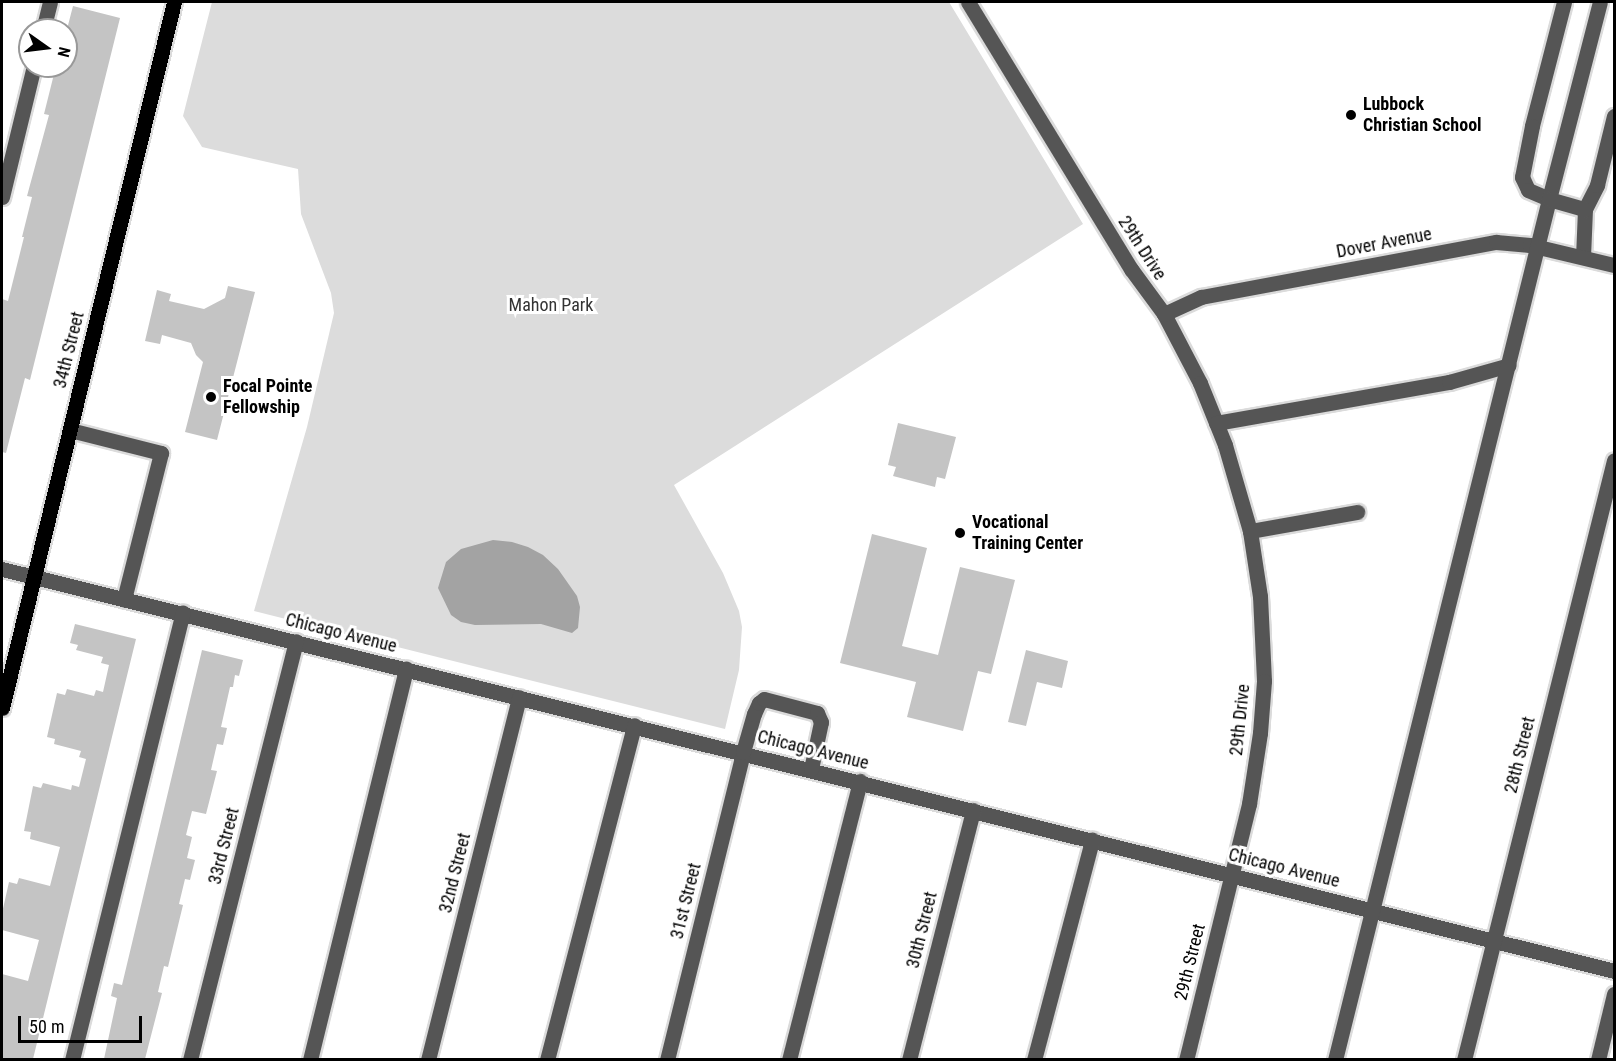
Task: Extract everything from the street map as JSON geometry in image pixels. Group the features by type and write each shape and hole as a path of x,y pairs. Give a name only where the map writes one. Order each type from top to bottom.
{"main road":[{"name":"34th Street","path":"2,708 174,2"}],"street":[{"path":"46,18 50,2"},
{"name":"29th Drive","path":"968,2 1131,269 1164,314 1200,383 1216,423 1250,531 1260,596 1264,681 1260,733 1251,792 1233,875"},
{"path":"1564,2 1523,167 1524,186 1549,199 1585,209"},
{"path":"1335,1059 1509,365 1535,246 1600,2"},
{"path":"2,197 31,78"},
{"path":"1583,257 1585,209 1597,185 1614,116"},
{"name":"Dover Avenue","path":"1164,314 1201,297 1496,242 1535,246 1614,265"},
{"path":"1216,423 1449,382 1509,365"},
{"path":"70,430 161,453 124,599"},
{"name":"28th Street","path":"1464,1059 1614,460"},
{"path":"1250,531 1357,512"},
{"name":"Chicago Avenue","path":"2,568 1614,971"},
{"path":"72,1059 183,614"},
{"name":"33rd Street","path":"190,1059 296,641"},
{"path":"310,1059 406,669"},
{"name":"32nd Street","path":"428,1059 519,697"},
{"name":"31st Street","path":"667,1059 743,752 754,714 759,703 764,699 808,708 817,713 821,722 811,770"},
{"path":"548,1059 634,725"},
{"path":"789,1059 860,781"},
{"name":"30th Street","path":"909,1059 973,810"},
{"path":"1034,1059 1092,840"},
{"name":"29th Street","path":"1186,1059 1233,875"},
{"path":"1598,1059 1614,994"}],"green space":[{"name":"Mahon Park","path":"212,2 949,2 1083,224 674,485 723,573 739,611 742,627 739,670 725,729 254,611 307,427 334,313 331,293 301,214 298,169 202,147 183,116"}],"shaded area":[{"path":"493,540 528,547 543,555 558,569 577,596 580,607 578,628 572,633 541,624 475,625 461,622 451,615 438,588 446,562 461,549"}],"building":[{"path":"73,6 120,18 30,380 25,378 6,453 2,452 2,299 8,301 24,237 22,237 32,197 27,196 49,115 44,114 53,78 78,78 78,18 70,18"},
{"name":"Focal Pointe Fellowship","path":"228,286 255,292 217,440 185,432 203,362 196,355 191,343 162,335 160,344 145,341 157,290 171,294 169,301 204,309 225,298"},
{"path":"898,423 956,437 945,479 937,477 935,487 893,476 896,467 888,465"},
{"path":"872,534 927,548 902,646 938,655 960,567 1015,580 991,674 978,671 963,731 907,717 916,682 840,663"},
{"path":"75,624 136,639 33,1059 2,1059 2,974 28,981 39,940 2,930 2,913 9,882 17,884 19,878 50,886 60,847 30,839 31,832 24,831 33,786 41,788 43,783 71,790 72,785 79,787 86,759 79,757 81,751 54,744 55,739 47,737 57,693 65,695 67,689 94,696 96,690 103,692 109,665 101,663 103,657 76,650 78,645 70,643"},
{"path":"202,650 243,660 239,676 235,675 233,687 230,687 221,727 227,728 223,745 217,744 211,770 217,771 206,814 192,811 186,835 192,837 187,858 195,860 190,880 185,879 179,904 183,905 168,967 164,966 158,992 162,993 145,1059 104,1059 117,998 111,996 114,983 122,985"},
{"path":"1026,650 1068,661 1062,688 1037,682 1026,726 1008,722"}],"place":[{"name":"Lubbock Christian School","path":"1351,115"},
{"name":"Focal Pointe Fellowship","path":"211,397"},
{"name":"Vocational Training Center","path":"960,533"}]}
